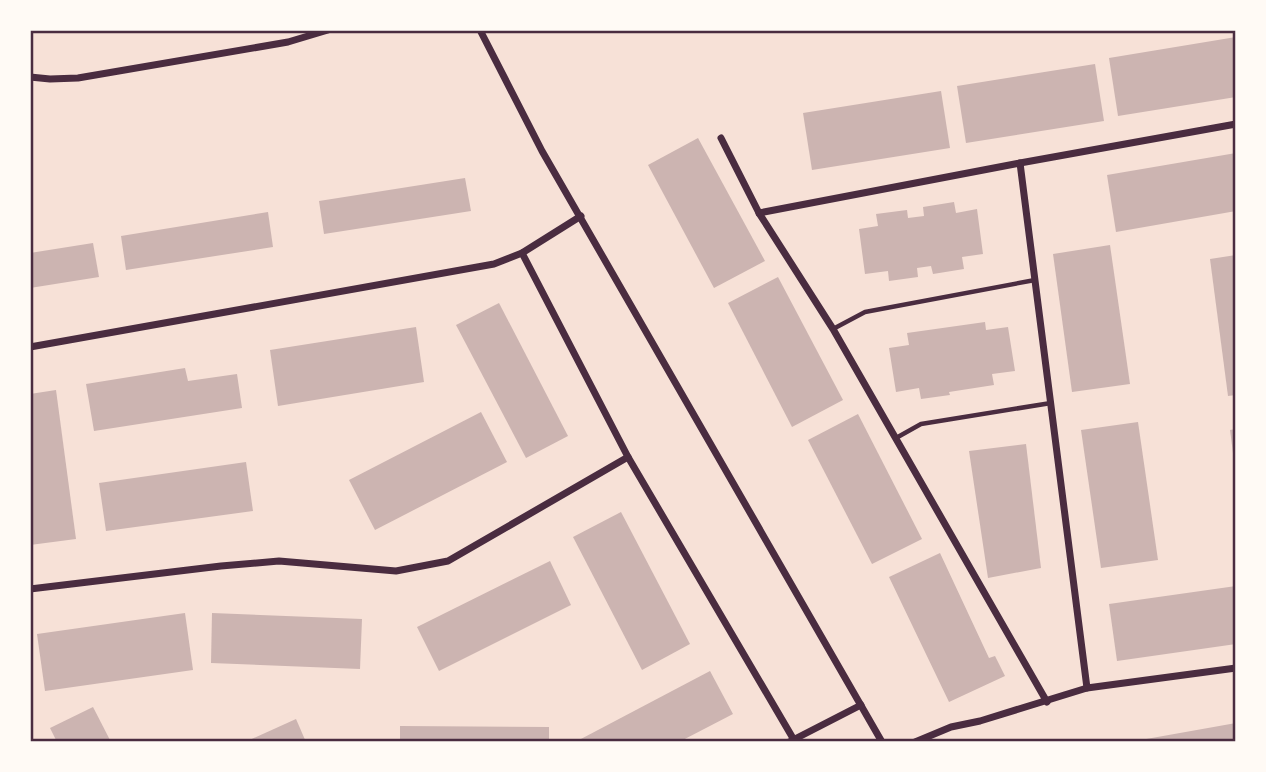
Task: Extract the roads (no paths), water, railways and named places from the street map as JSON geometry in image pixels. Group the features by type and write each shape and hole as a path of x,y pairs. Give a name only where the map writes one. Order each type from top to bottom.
{"street":[{"path":"30,77 78,78 288,41 328,30"},
{"path":"480,30 542,151 882,742"},
{"path":"759,213 1236,124"},
{"path":"721,138 759,213 833,329 1047,702"},
{"path":"1020,163 1087,688"},
{"path":"30,347 494,264 522,253 581,216"},
{"path":"522,253 628,457 791,741 861,705"},
{"path":"30,589 279,561 396,571 448,561 628,457"},
{"path":"915,742 951,727 980,722 1087,688 1236,668"}],"lane":[{"path":"833,329 865,312 1035,280"},
{"path":"896,438 921,424 1051,403"}]}
